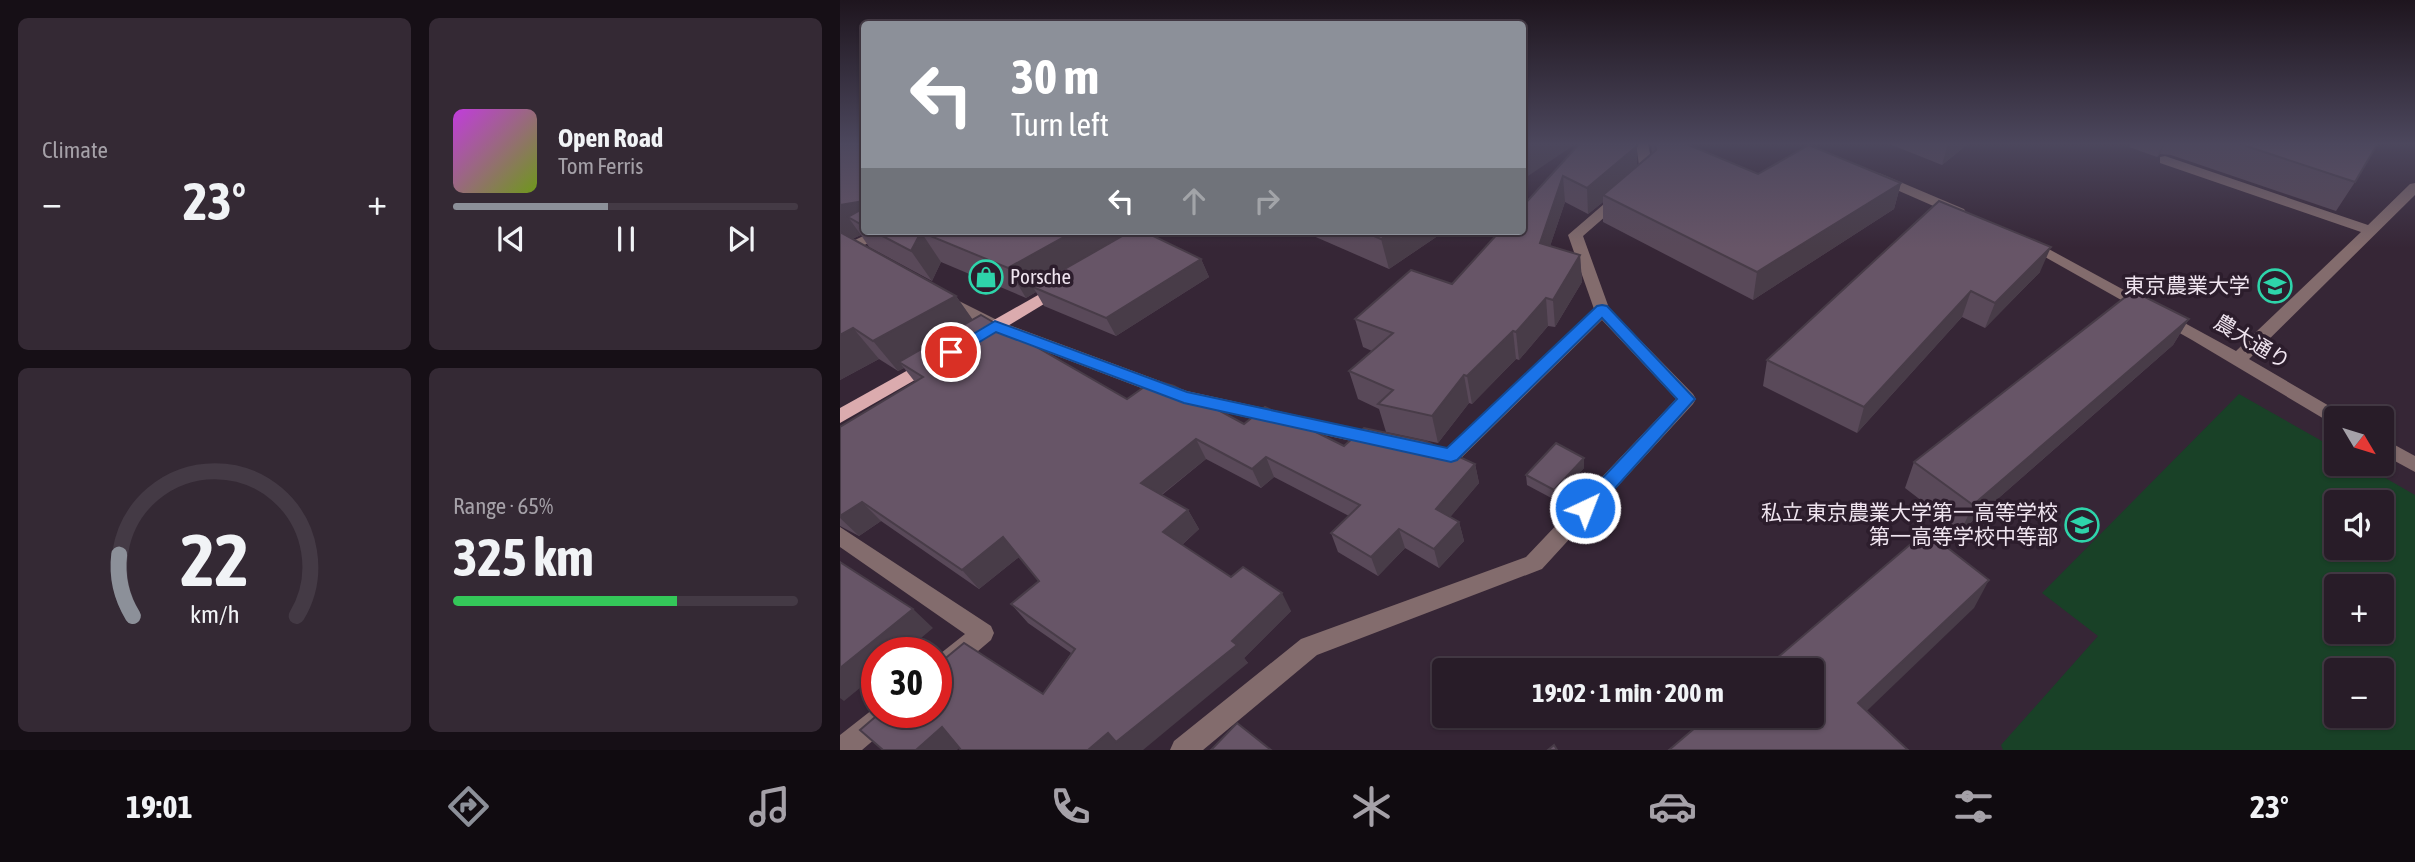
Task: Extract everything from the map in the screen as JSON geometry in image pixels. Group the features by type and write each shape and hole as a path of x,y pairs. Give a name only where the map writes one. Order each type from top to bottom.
{"main road":[{"path":"1111,259 1151,235"},
{"path":"840,416 1075,279"}],"street":[{"path":"1183,750 1309,647 1535,563 1687,399 1602,310 1575,235 1642,178"},
{"path":"1880,178 1974,218"},
{"path":"2218,178 2370,230"},
{"path":"2236,360 2415,187"},
{"path":"846,250 878,235"},
{"name":"農大通り","path":"2011,236 2061,259 2324,412"},
{"path":"846,250 875,260"},
{"path":"933,292 995,326 1184,397 1451,456 1602,310"},
{"path":"2394,452 2415,465"},
{"path":"840,536 983,633 952,659"},
{"path":"842,750 869,728"}],"green space":[{"path":"2239,394 2324,442 2324,476 2382,476 2415,495 2415,750 2003,750 2001,745 2098,636 2042,593"}],"building":[{"path":"840,178 861,178 861,202 840,205"},
{"path":"1548,178 1562,178 1540,243 1580,255 1553,300 1546,298 1516,332 1513,331 1467,376 1464,375 1432,416 1378,404 1393,390 1349,371 1393,333 1355,319 1411,270 1452,284 1496,235 1526,235 1526,203"},
{"path":"1567,178 1599,178 1587,188"},
{"path":"1623,178 1889,178 1901,183 1757,272 1603,195"},
{"path":"1939,201 2051,247 1995,303 1971,291 1864,407 1767,360"},
{"path":"861,210 861,224 848,217"},
{"path":"840,232 956,296 873,341 853,328 840,335"},
{"path":"881,235 919,235 911,251"},
{"path":"928,235 1068,235 1008,268"},
{"path":"1124,235 1151,235 1201,259 1106,318 1033,287"},
{"path":"1372,235 1388,235 1381,239"},
{"path":"2133,291 2189,319 1973,505 1914,462"},
{"path":"981,315 1127,399 1154,380 1174,386 1244,424 1265,407 1344,446 1364,428 1425,441 1475,464 1436,509 1459,522 1434,549 1399,529 1371,557 1331,533 1360,505 1266,457 1252,469 1196,439 1141,483 1188,510 1163,532 1231,577 1243,567 1282,593 1232,641 1237,645 1116,742 1108,733 1088,750 961,750 943,728 952,728 952,653 964,643 1043,694 1075,649 1011,604 1039,581 1003,537 962,570 862,502 840,516 840,427 923,377 899,362"},
{"path":"1556,443 1584,458 1554,490 1526,475"},
{"path":"1926,531 1989,580 1858,703 1908,750 1669,750 1695,728 1824,728 1824,658 1777,658"},
{"path":"840,562 913,609 878,637 861,637 861,651 840,668"},
{"path":"1237,723 1271,750 1211,750"},
{"path":"941,728 916,750 883,750 860,730"}],"place":[{"name":"Porsche","path":"986,277"},
{"name":"東京農業大学","path":"2275,286"},
{"name":"私立 東京農業大学第一高等学校 第一高等学校中等部","path":"2082,525"}],"route":[{"path":"951,352 995,326 1184,397 1451,456 1602,310 1687,399 1585,508"}]}
